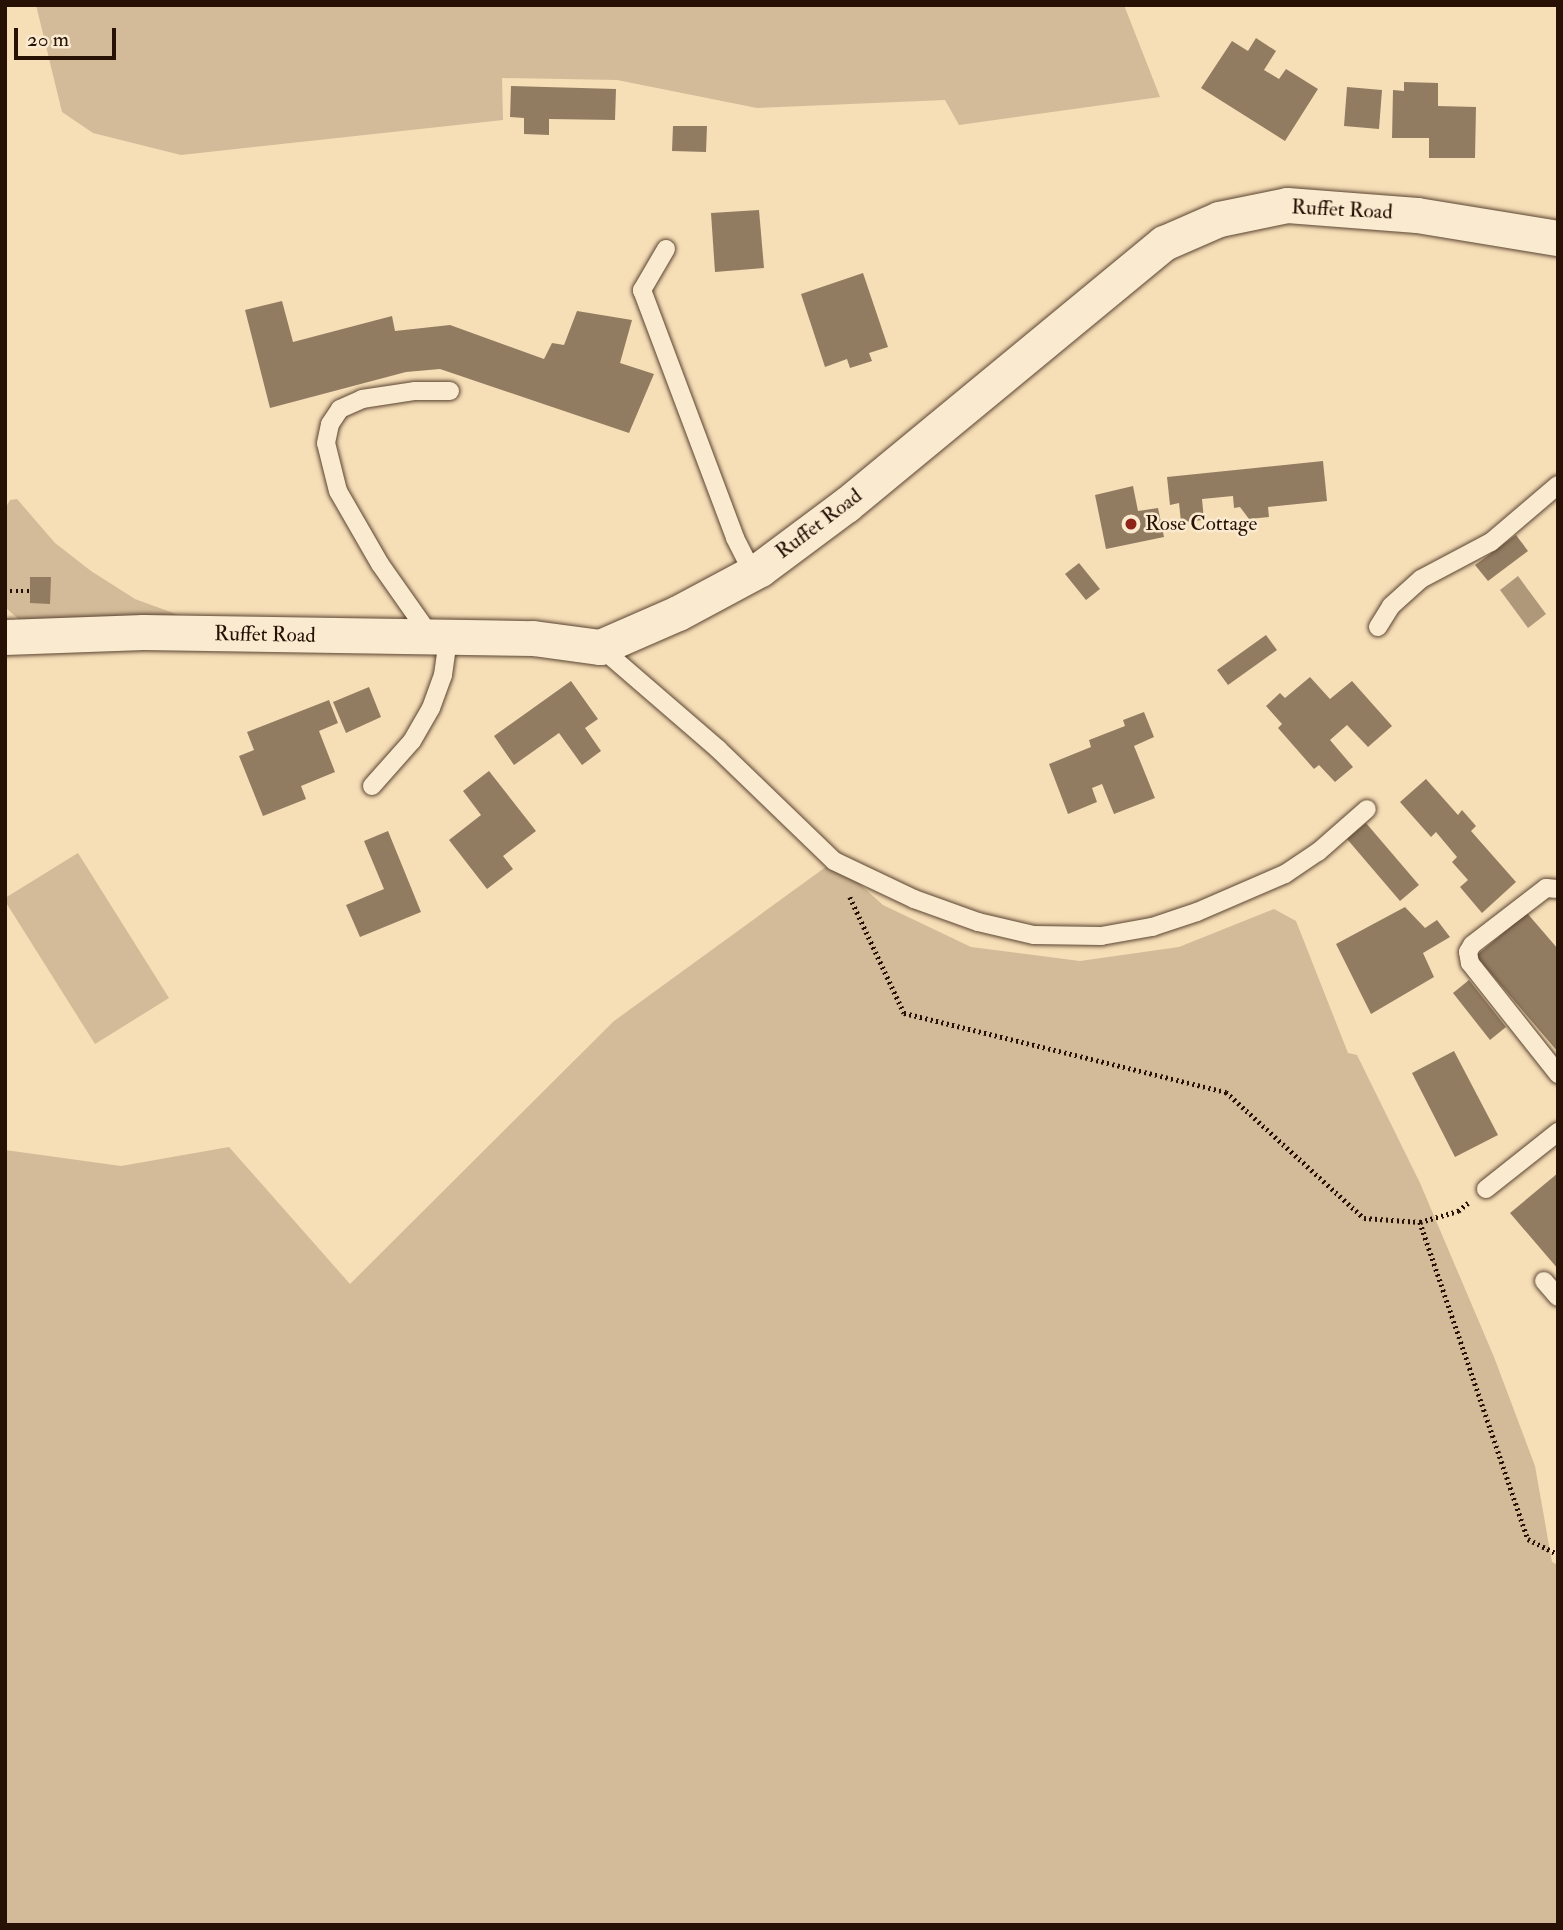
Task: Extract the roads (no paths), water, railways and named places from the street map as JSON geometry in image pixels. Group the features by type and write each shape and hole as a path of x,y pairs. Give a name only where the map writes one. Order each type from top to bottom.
{"street":[{"name":"Ruffet Road","path":"5,637 143,632 533,638 600,648 678,613 752,572 846,505 1164,243 1219,219 1287,205 1417,215 1558,238"}],"lane":[{"path":"666,249 642,289 735,538 752,572"},
{"path":"372,786 412,741 431,708 443,675 440,638 380,564 338,491 326,443 330,424 340,409 362,399 415,391 450,391"},
{"path":"1378,627 1391,606 1421,579 1491,542 1558,485"},
{"path":"600,648 718,749 834,862 914,899 978,922 1034,935 1101,936 1164,923 1285,874 1318,852 1367,809"},
{"path":"1558,889 1546,888 1472,945 1468,952 1470,962 1558,1074"},
{"path":"1486,1189 1558,1132"},
{"path":"1544,1281 1558,1297"}],"place":[{"name":"Rose Cottage","path":"1131,524"}]}
